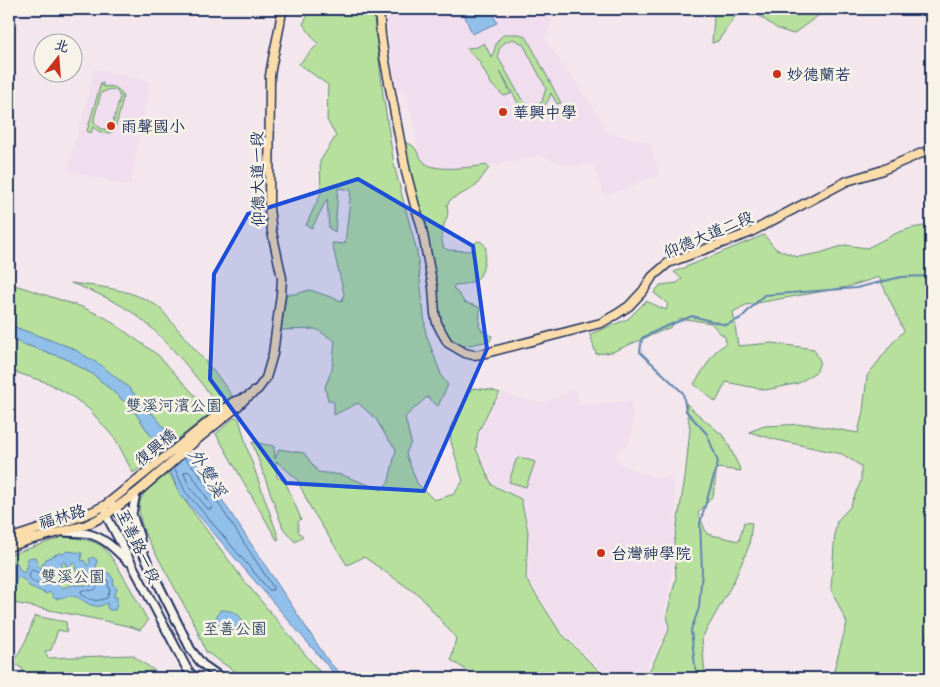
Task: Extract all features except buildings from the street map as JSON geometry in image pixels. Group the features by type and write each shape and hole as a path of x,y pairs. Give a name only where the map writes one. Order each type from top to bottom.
{"main road":[{"name":"仰德大道一段","path":"215,420 238,407 262,384 266,378 273,354 282,278 269,208 270,76 282,9"},
{"name":"仰德大道二段","path":"379,9 384,56 406,172 421,224 433,287 436,319 440,331 448,343 465,353 478,354 600,323 629,306 652,277 668,263 749,233 847,181 880,171 931,149"},
{"name":"復興橋","path":"141,482 215,420"},
{"name":"福林路","path":"9,547 86,525 106,515 136,493 141,482"},
{"name":"福林路","path":"9,539 95,511 141,482"},
{"path":"136,493 132,514 142,551"},
{"name":"至善路一段","path":"197,678 186,667 106,515 107,504 116,508 142,551 191,650 202,664 222,678"},
{"path":"59,532 87,534 100,538 132,564"}],"highlighted area":[{"path":"358,179 473,246 487,349 424,491 286,483 210,379 214,274 248,214"}],"shaded area":[{"name":"華興中學","path":"385,9 557,9 544,39 605,125 603,131 649,143 659,174 624,189 604,195 594,164 570,166 538,155 465,173 423,170 408,98 396,86"},
{"name":"雨聲國小","path":"95,69 150,82 130,186 68,170"},
{"name":"台灣神學院","path":"575,389 579,406 631,401 633,417 631,435 627,444 615,454 619,463 656,478 672,476 675,509 671,576 664,614 667,630 640,678 622,678 605,674 562,631 528,578 530,530 524,499 494,484 478,449 480,434 492,409 503,393 529,401 546,402"}],"green space":[{"path":"311,9 373,9 394,165 417,252 426,334 442,377 448,385 438,406 427,397 405,417 411,442 406,454 417,483 434,500 454,494 463,481 451,442 450,428 472,388 500,393 490,408 478,433 476,449 492,485 521,499 528,531 526,579 560,632 604,676 612,678 478,678 451,660 456,638 420,596 364,557 347,565 310,507 297,479 276,461 277,477 285,481 301,519 298,522 298,532 303,536 295,542 283,528 252,442 274,446 275,459 279,449 304,453 318,472 342,475 382,490 389,481 396,449 376,419 358,403 334,415 334,402 328,400 325,387 332,369 335,341 316,329 281,330 286,294 310,290 342,301 344,294 332,243 345,244 351,190 338,188 335,232 329,228 327,199 312,228 306,225 321,193 320,161 336,136 327,120 328,85 299,64 318,44 303,24"},
{"path":"712,9 827,9 793,34 778,29 755,13 739,11 718,41 712,43 714,18"},
{"path":"506,34 520,34 527,38 561,103 557,104 551,93 542,108 534,111 529,110 518,103 500,71 511,94 504,96 492,85 478,60 467,48 477,47 484,43 492,58 496,44","holes":["513,39 523,44 546,88 542,102 532,105 522,100 498,57 500,48 506,42"]},
{"path":"101,83 103,83 103,87 109,86 117,89 123,97 114,129 109,133 98,131 93,127 91,133 87,131","holes":["110,89 117,91 120,97 112,126 102,129 95,124 94,119 101,93"]},
{"path":"403,137 406,143 413,146 421,159 429,165 454,168 486,165 489,168 475,187 450,200 447,205 448,210 443,228 442,242 444,248 448,250 472,251 475,243 478,241 486,248 483,270 477,279 465,284 455,285 453,288 464,302 479,307 479,326 483,332 492,336 490,341 464,346 453,343 439,325 408,174"},
{"path":"931,221 931,629 924,642 931,660 931,678 835,678 834,670 847,623 831,589 835,531 837,521 850,507 861,481 861,466 842,454 749,432 764,426 806,424 858,433 863,411 867,376 904,331 879,277 847,287 746,305 733,312 738,346 772,343 814,349 820,361 817,371 799,383 766,390 726,382 716,402 694,384 715,352 726,343 725,337 711,323 680,318 671,327 612,352 596,354 590,334 628,319 646,301 666,310 668,304 654,293 660,285 677,283 682,279 674,272 764,235 776,249 798,257 820,253 845,245 867,248 899,232 924,226"},
{"path":"71,283 129,293 160,308 233,397 220,407 172,349 140,318 107,298"},
{"name":"雙溪河濱公園","path":"9,285 18,286 82,307 106,318 158,355 211,413 174,442 158,420 128,387 72,348 9,325"},
{"name":"雙溪河濱公園","path":"9,339 64,358 94,375 132,408 162,452 133,473 116,440 89,409 70,395 48,383 9,370"},
{"path":"686,403 725,437 741,471 717,468 713,496 698,513 707,534 739,541 744,522 752,523 749,546 734,581 702,638 705,676 709,678 643,678 651,668 669,630 667,614 676,578 674,543 685,478 690,429"},
{"path":"237,417 279,539 277,540 216,434"},
{"path":"520,457 535,462 526,487 509,482 516,460"},
{"name":"至善公園","path":"169,472 180,494 242,578 319,671 327,678 245,678 206,652 195,625 145,534 139,512 139,504 146,492"},
{"name":"雙溪公園","path":"63,537 91,541 100,545 112,558 148,621 140,630 9,602 9,555"},
{"path":"35,616 66,622 67,632 58,630 51,650 45,651 48,658 132,655 165,678 19,678 23,669 13,663 26,640"}],"water":[{"path":"462,9 491,9 497,23 472,34"},
{"name":"外雙溪","path":"9,325 72,348 102,366 128,387 158,420 174,442 201,468 329,662 345,678 338,678 180,494 162,452 132,408 94,375 64,358 9,339"},
{"path":"67,551 82,553 81,560 85,561 87,565 91,562 89,559 93,557 97,560 96,571 109,573 114,580 113,584 117,589 113,595 117,597 115,610 109,610 107,603 94,606 75,596 56,599 49,592 47,594 29,586 26,581 19,577 14,585 9,586 9,562 17,563 19,569 24,573 25,568 28,567 28,564 26,564 28,558 35,557 37,565 42,569 42,564 46,559 59,553 63,554","holes":["62,562 65,562 66,566 70,566 73,563 76,564 75,569 77,571 89,574 92,585 71,585 63,588 50,582 52,576 56,575 62,566"]},
{"path":"220,610 231,611 239,616 243,622 237,630 230,631 214,622"}],"waterway":[{"path":"697,678 691,630 699,608 702,571 700,523 718,462 707,434 686,411 683,393 640,352 642,338 692,316 726,325 741,318 764,295 856,288 901,277 931,276"}],"place":[{"name":"妙德蘭若","path":"777,74"},
{"name":"華興中學","path":"503,112"},
{"name":"雨聲國小","path":"111,126"},
{"name":"台灣神學院","path":"601,553"}]}
